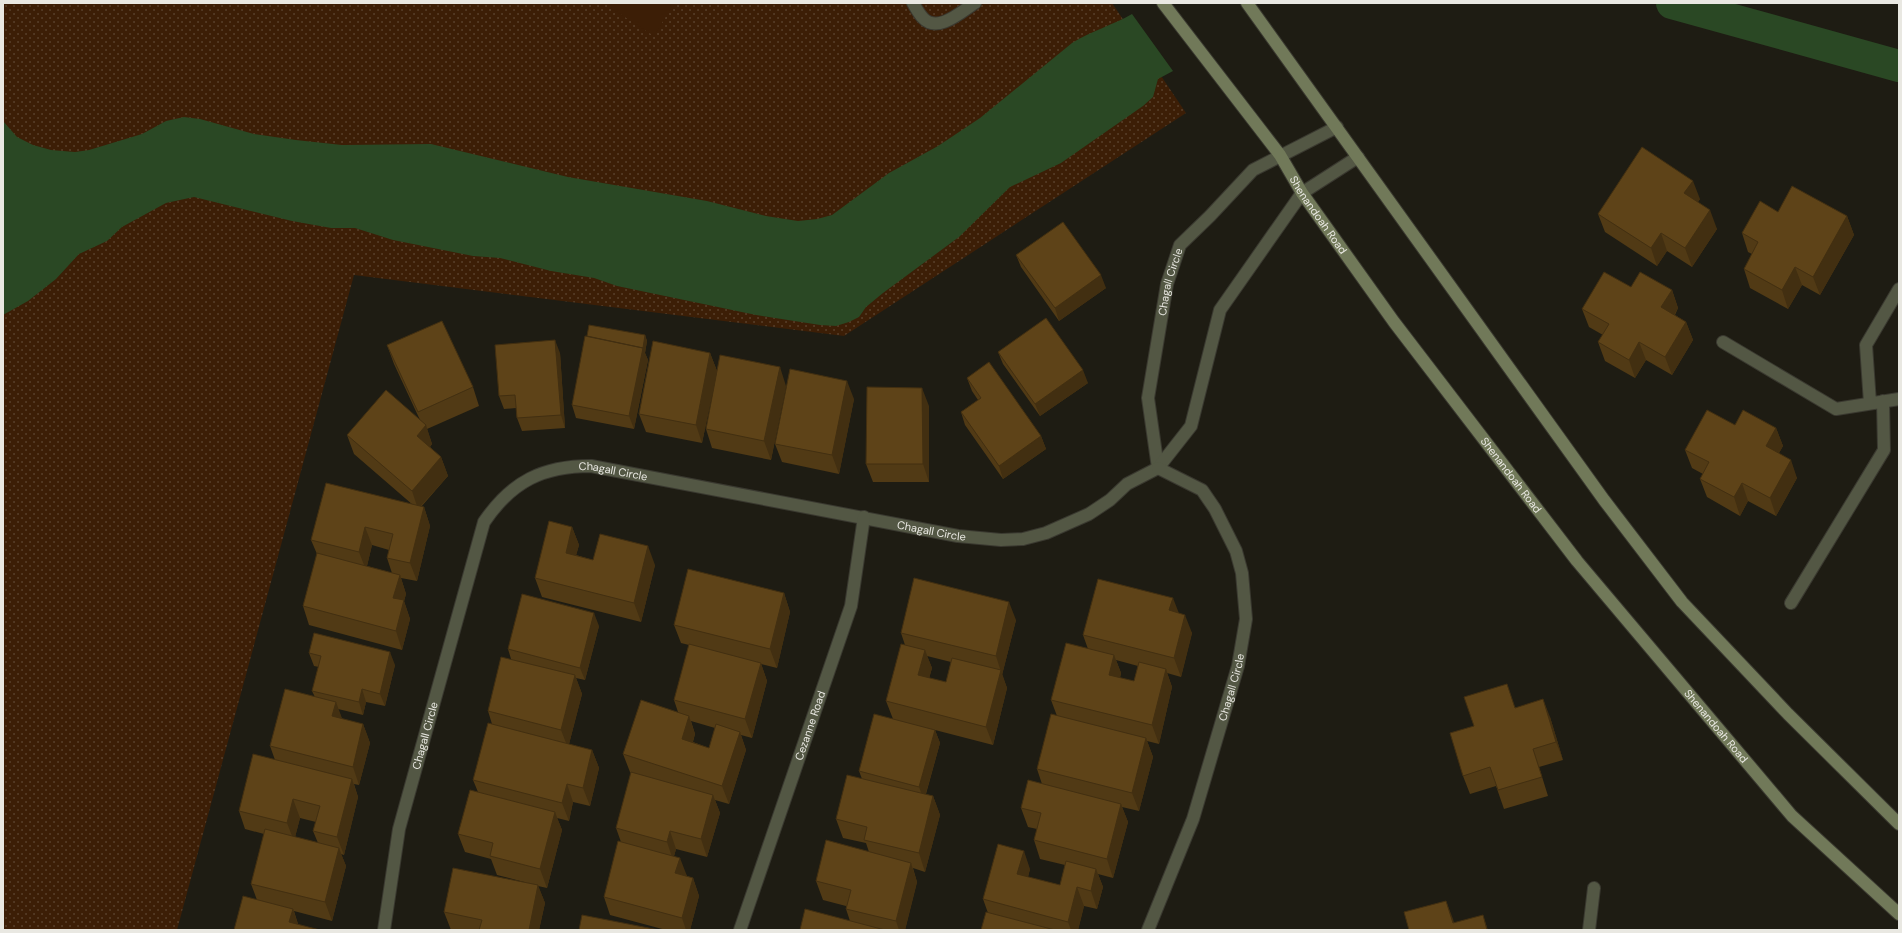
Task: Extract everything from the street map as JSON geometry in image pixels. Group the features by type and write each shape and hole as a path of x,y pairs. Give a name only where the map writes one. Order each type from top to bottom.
{"street":[{"path":"913,3 924,20 933,24 945,22 975,3"},
{"name":"Shenandoah Road","path":"1163,3 1280,155 1302,193 1394,322 1577,561 1792,816 1899,914"},
{"path":"1247,3 1599,493 1682,602 1788,714 1899,824"},
{"name":"Chagall Circle","path":"1158,468 1148,398 1167,284 1180,245 1210,216 1253,170 1337,127"},
{"name":"Chagall Circle","path":"384,930 399,829 484,522 496,504 512,490 529,478 549,470 570,466 592,466 958,536 1002,540 1023,539 1061,527 1089,514 1110,500 1127,484 1158,468 1191,426 1220,310 1302,193 1358,157"},
{"path":"1870,403 1866,345 1899,289"},
{"path":"1723,342 1836,409 1899,399"},
{"path":"1791,603 1884,450 1883,401"},
{"name":"Chagall Circle","path":"1148,930 1193,819 1238,666 1246,619 1242,573 1236,550 1215,509 1202,490 1158,468"},
{"name":"Cezanne Road","path":"740,930 852,606 864,517"},
{"path":"1589,930 1594,888"}],"shaded area":[{"path":"3,3 1112,3 1186,113 844,336 354,275 177,930 3,930"},
{"path":"614,3 674,3 654,36 611,8"},
{"path":"1132,14 1173,71 1158,79 1153,97 1143,106 1061,163 1010,187 959,237 883,293 866,307 859,317 836,326 756,315 617,286 594,278 551,271 500,258 473,256 393,240 355,228 331,228 292,221 194,197 166,203 122,227 107,241 79,254 56,279 28,301 3,315 3,121 17,137 33,145 51,150 75,152 89,150 142,134 166,121 184,117 200,119 254,134 296,140 342,145 431,144 568,177 707,201 766,216 798,221 817,219 832,215 889,173 938,146 980,118 1072,43"}],"building":[{"path":"1642,147 1693,181 1684,193 1710,210 1685,248 1661,233 1651,248 1598,214"},
{"path":"1792,186 1847,216 1813,277 1795,267 1782,290 1744,269 1758,242 1742,233 1760,201 1778,212"},
{"path":"1063,222 1101,275 1055,308 1016,255"},
{"path":"1604,272 1631,287 1640,272 1672,290 1661,307 1686,322 1665,357 1639,342 1629,360 1598,342 1609,324 1582,309"},
{"path":"1046,318 1083,370 1035,404 998,352"},
{"path":"442,321 473,387 418,412 387,345"},
{"path":"589,325 645,335 643,348 587,336"},
{"path":"585,336 643,348 629,416 572,405"},
{"path":"555,340 561,415 517,418 515,395 499,396 495,345"},
{"path":"653,341 710,353 696,425 639,414"},
{"path":"720,355 780,367 764,441 706,429"},
{"path":"989,362 1041,436 999,466 961,412 981,398 967,378"},
{"path":"790,369 847,381 832,455 775,444"},
{"path":"867,387 922,388 923,464 866,464"},
{"path":"386,390 426,425 417,436 441,457 412,491 347,435"},
{"path":"1707,410 1735,425 1743,410 1776,428 1766,446 1791,460 1770,498 1742,483 1734,497 1700,479 1709,462 1685,450"},
{"path":"326,483 424,507 410,563 387,558 393,534 365,527 359,552 311,540"},
{"path":"549,521 572,527 566,553 593,560 600,534 648,546 634,603 535,578"},
{"path":"317,553 400,575 393,598 404,600 396,631 303,606"},
{"path":"688,569 784,593 770,649 674,625"},
{"path":"914,578 1009,602 996,656 901,633"},
{"path":"1098,579 1173,598 1169,610 1185,615 1174,658 1083,635"},
{"path":"522,594 594,613 580,668 508,649"},
{"path":"314,633 390,652 380,694 362,689 359,702 312,691 321,656 309,653"},
{"path":"1066,643 1114,655 1109,675 1134,681 1139,662 1166,669 1152,725 1051,700"},
{"path":"689,644 761,663 745,719 674,700"},
{"path":"901,644 925,650 918,675 946,682 952,658 1001,670 986,727 886,701"},
{"path":"501,657 575,675 561,730 488,711"},
{"path":"1507,684 1515,708 1543,699 1556,742 1533,749 1542,777 1498,790 1490,767 1463,776 1450,733 1474,726 1464,697"},
{"path":"285,689 336,702 332,716 363,724 353,767 270,746"},
{"path":"641,700 689,716 682,739 709,748 716,724 740,732 722,786 623,754"},
{"path":"874,714 935,730 919,787 859,771"},
{"path":"1051,714 1146,738 1132,793 1037,769"},
{"path":"488,723 592,750 583,788 567,784 562,803 473,780"},
{"path":"253,754 352,779 337,837 313,831 320,806 293,799 287,823 239,811"},
{"path":"631,772 713,795 701,839 670,831 667,842 616,828"},
{"path":"847,775 933,796 919,853 864,840 867,827 836,819"},
{"path":"1028,780 1121,804 1107,859 1034,840 1041,813 1021,808"},
{"path":"470,790 555,812 540,869 490,856 493,843 458,834"},
{"path":"265,829 339,848 325,902 251,884"},
{"path":"826,840 911,863 896,921 846,909 851,890 816,881"},
{"path":"618,841 680,858 675,873 693,878 682,918 604,897"},
{"path":"998,844 1024,851 1017,874 1060,885 1066,861 1096,869 1091,891 1077,887 1068,922 983,899"},
{"path":"453,868 538,885 529,930 479,930 482,920 444,912"},
{"path":"243,896 293,909 289,922 320,930 234,930"},
{"path":"1446,901 1453,923 1483,915 1487,930 1409,930 1404,912"},
{"path":"805,909 885,930 800,930"},
{"path":"986,912 1055,930 981,930"},
{"path":"582,915 659,930 579,930"}],"waterway":[{"path":"1672,3 1899,66"}]}
